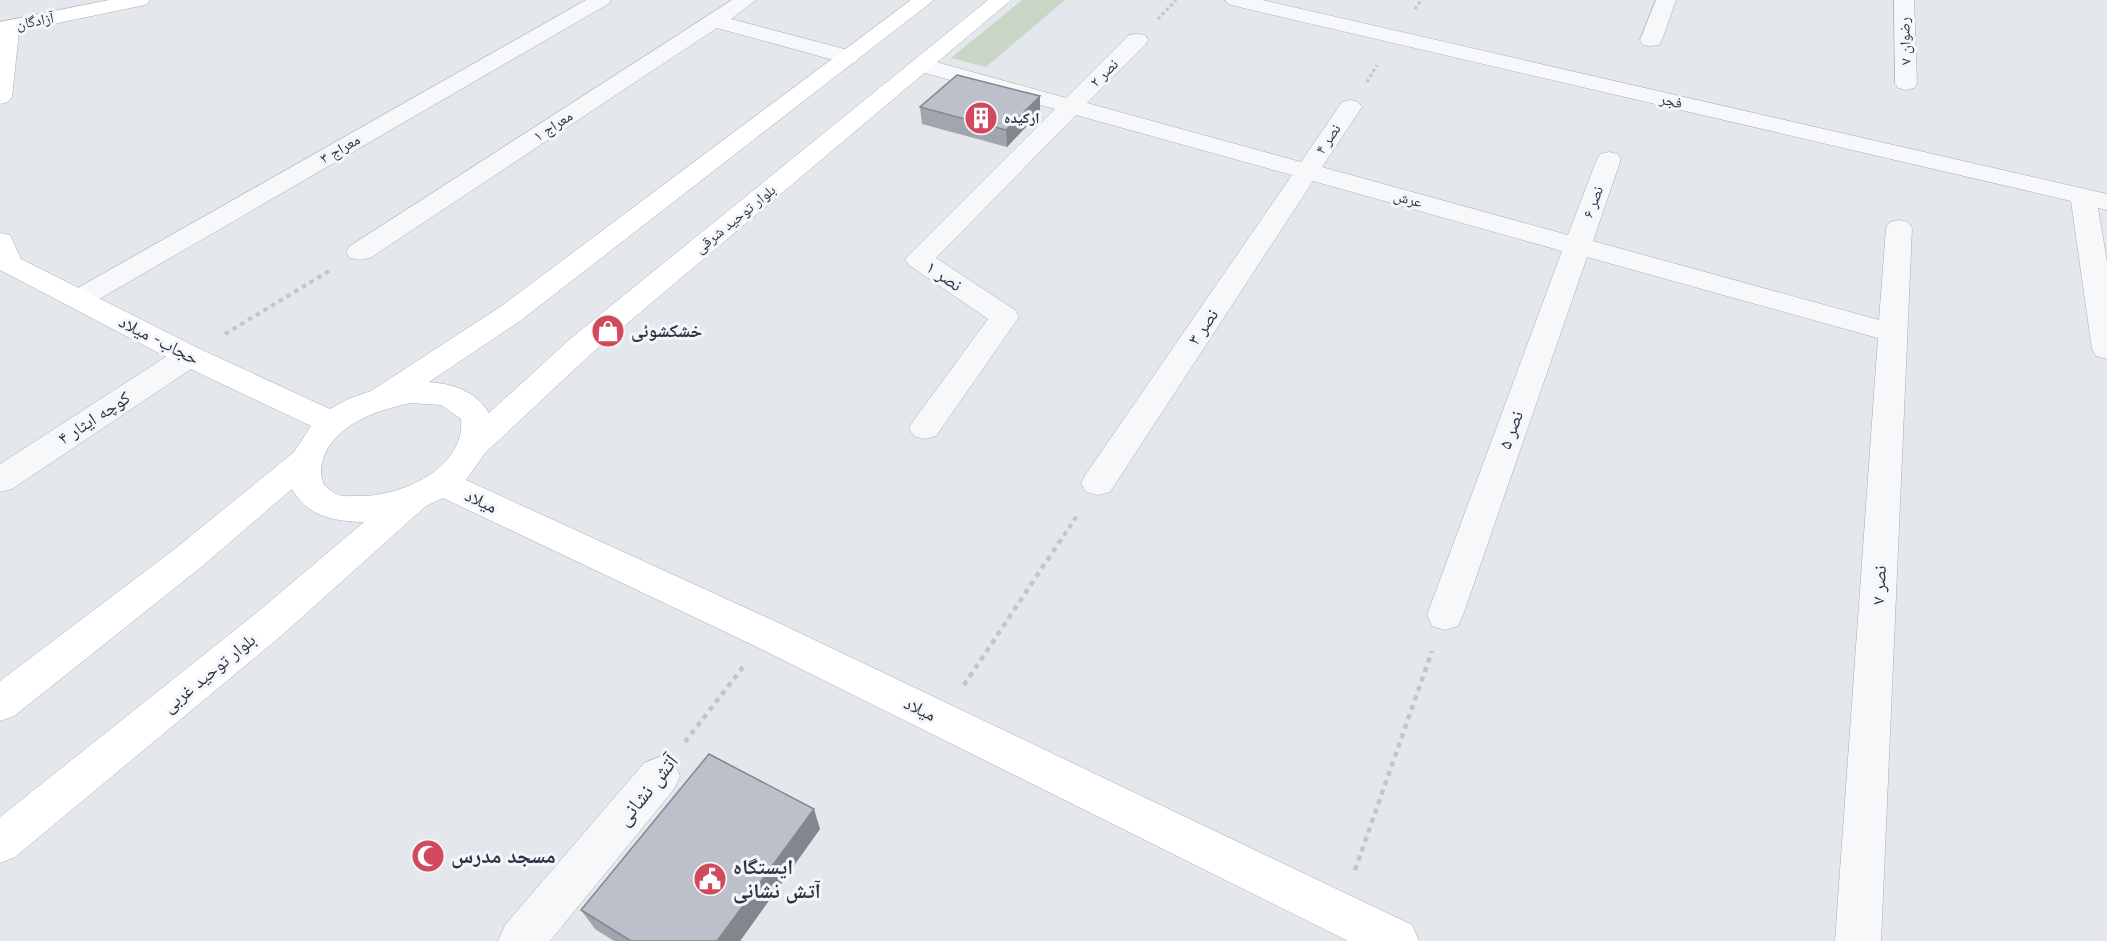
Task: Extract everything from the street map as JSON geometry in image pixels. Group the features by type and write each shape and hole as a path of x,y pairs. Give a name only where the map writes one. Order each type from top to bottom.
{"street":[{"name":"آزادگان","path":"5,27 89,0"},
{"name":"آزادگان","path":"5,27 140,0"},
{"name":"معراج ۳","path":"79,299 601,0"},
{"name":"معراج ۱","path":"360,252 746,0"},
{"path":"383,398 510,314 924,0"},
{"name":"بلوار توحید شرقی","path":"475,445 581,346 1001,0"},
{"name":"فجر","path":"1235,0 2095,199"},
{"path":"1652,40 1666,0"},
{"name":"رضوان ۷","path":"1904,0 1906,83"},
{"path":"714,21 848,57"},
{"path":"0,97 5,27"},
{"name":"نصر ۲","path":"1071,106 1137,40"},
{"name":"عرش","path":"922,65 1893,333"},
{"name":"نصر ۱","path":"925,428 1005,316 919,259 1071,106"},
{"name":"نصر ۴","path":"1307,171 1350,107"},
{"name":"نصر ۶","path":"1578,246 1609,159"},
{"name":"نصر ۳","path":"1098,483 1307,171"},
{"path":"2095,199 2107,349"},
{"name":"نصر ۷","path":"1858,941 1899,228"},
{"name":"نصر ۵","path":"1445,615 1578,246"},
{"name":"حجاب- میلاد","path":"3,258 189,356 333,423"},
{"name":"کوچه ایثار ۴","path":"0,480 189,356"},
{"path":"411,392 437,393 457,399 472,410 478,426 475,445 463,464 428,490 384,507 365,509 330,505 312,494 303,478 305,460 315,441 333,423 357,408 383,398 411,392"},
{"path":"0,704 188,558 305,460"},
{"name":"میلاد","path":"428,490 768,635 1396,941"},
{"name":"بلوار توحید غربی","path":"0,843 268,625 428,490"},
{"name":"آتش نشانی","path":"521,941 659,776"}],"path":[{"path":"189,356 360,252"},
{"path":"940,719 1098,483"},
{"path":"1339,913 1445,615"},
{"name":"آتش نشانی","path":"659,776 768,635"}],"green space":[{"path":"1022,0 1065,0 986,67 951,58"}],"building":[{"path":"957,75 1040,96 1006,130 920,107"},
{"name":"ایستگاه آتش نشانی","path":"709,754 814,809 717,941 631,941 581,910"}],"place":[{"name":"ارکیده","path":"981,118"},
{"name":"خشکشوئی","path":"608,331"},
{"name":"مسجد مدرس","path":"428,856"},
{"name":"ایستگاه آتش نشانی","path":"710,879"}]}
